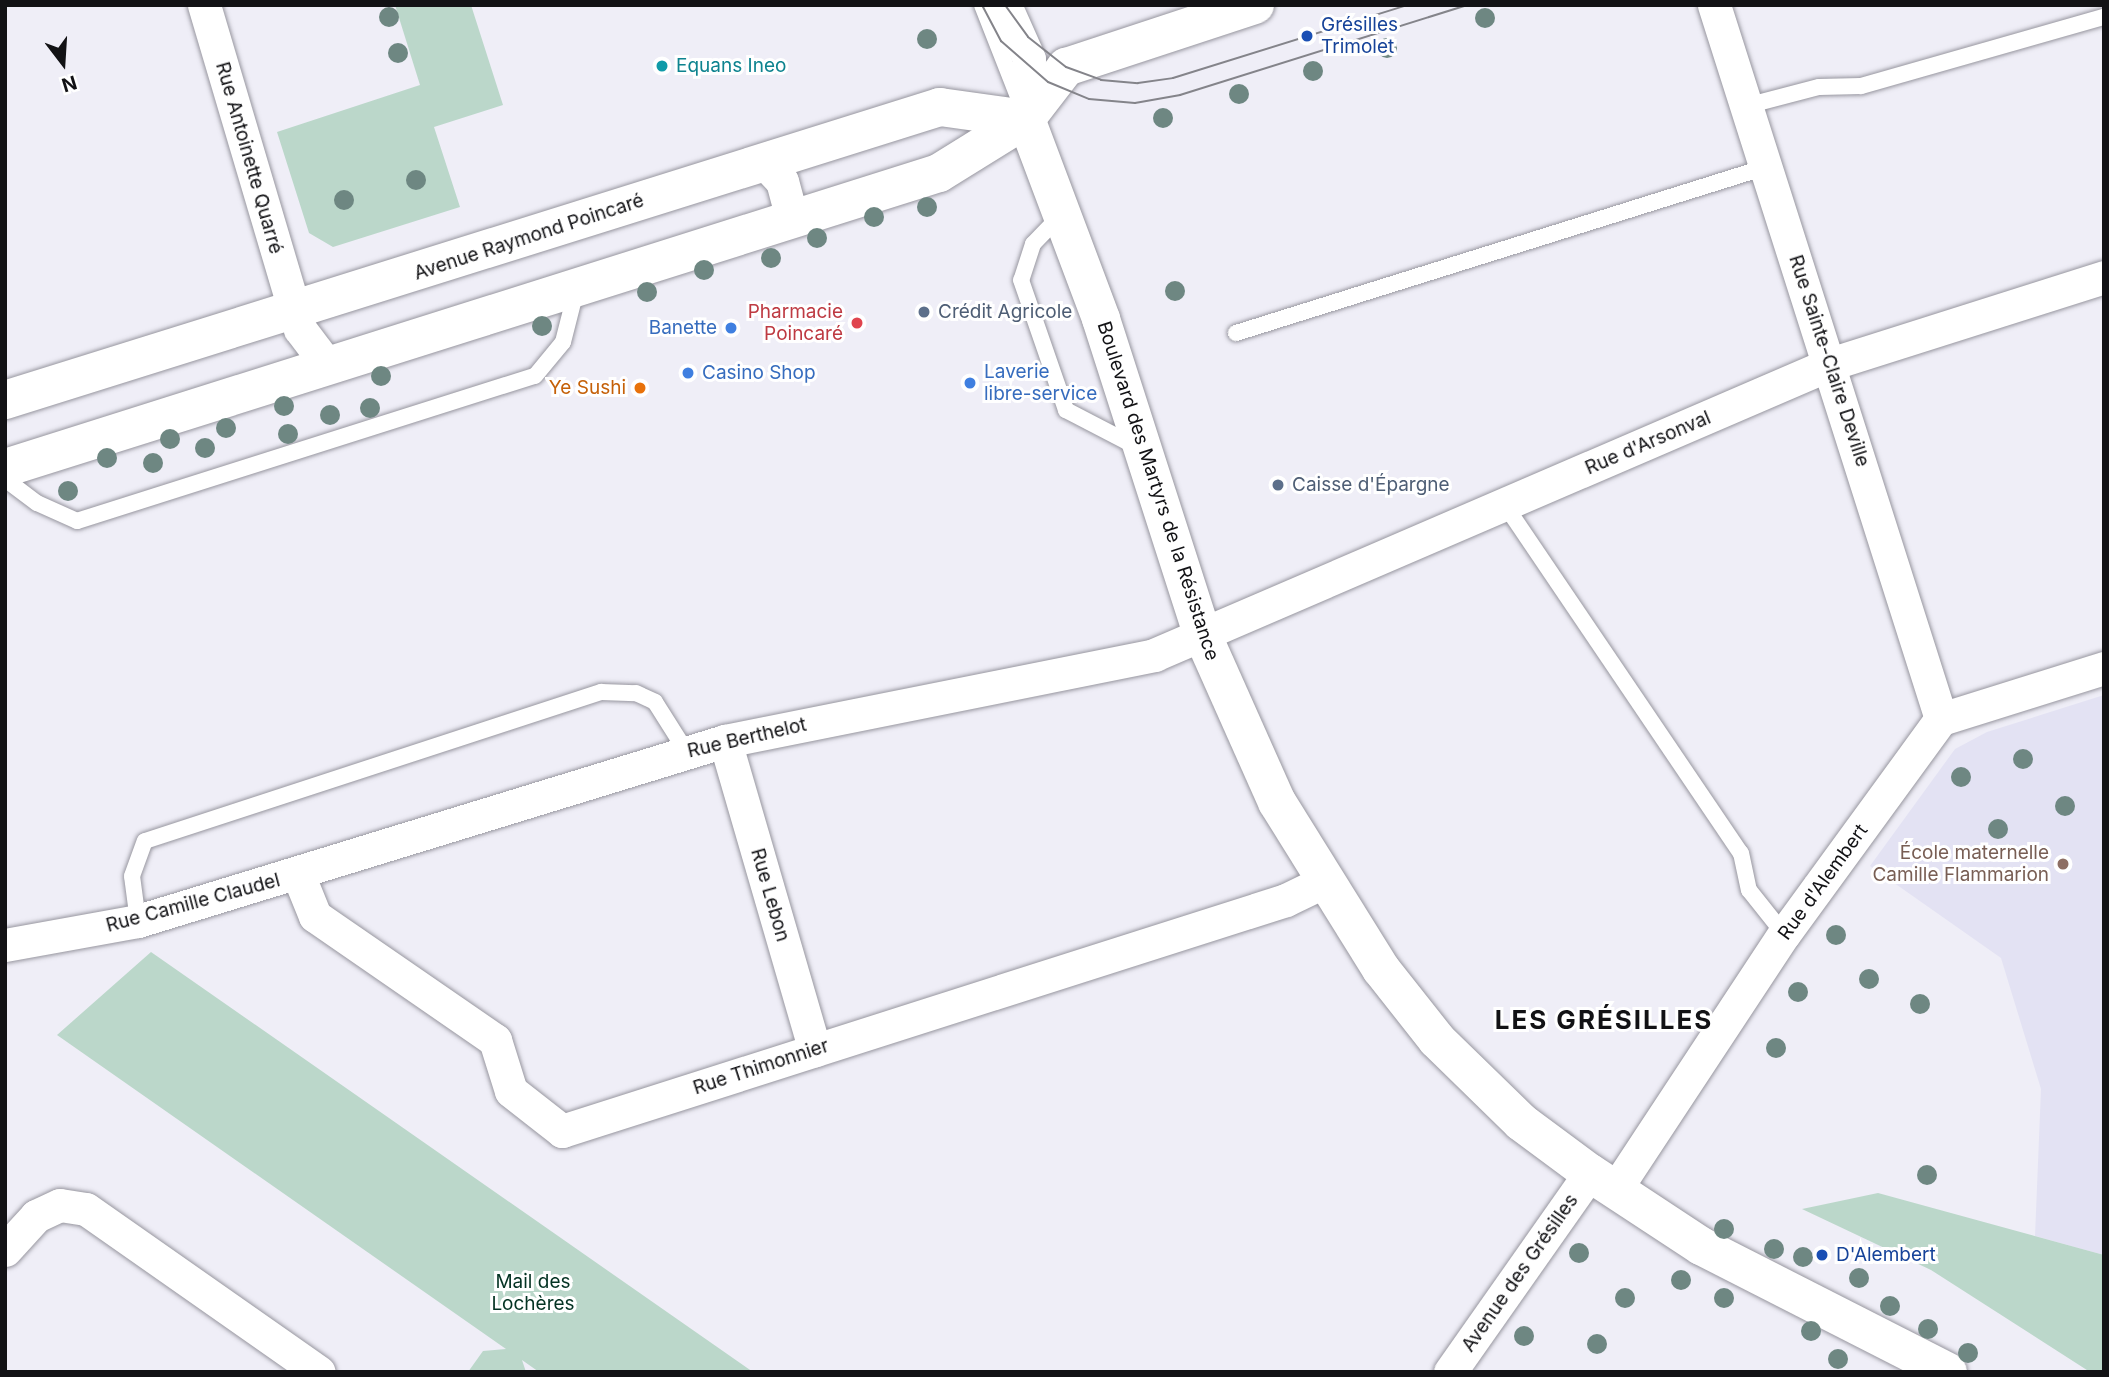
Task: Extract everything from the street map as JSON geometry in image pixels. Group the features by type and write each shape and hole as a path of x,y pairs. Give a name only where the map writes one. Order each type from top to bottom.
{"main road":[{"path":"5,468 576,291 939,173 1026,119 1066,67 1255,5"},
{"name":"Avenue Raymond Poincaré","path":"5,400 294,312 940,107 1026,119"},
{"name":"Boulevard des Martyrs de la Résistance","path":"1026,119 1062,214 1144,451 1203,636 1277,802 1323,881 1437,1040 1521,1122 1602,1182 1701,1246 1948,1372"}],"street":[{"name":"Rue Antoinette Quarré","path":"204,5 294,312"},
{"path":"1005,5 1029,59 1026,119"},
{"name":"Rue Sainte-Claire Deville","path":"1714,5 1941,719"},
{"path":"764,162 782,181 792,219"},
{"name":"Rue d'Arsonval","path":"1203,636 1830,364 2104,277"},
{"path":"294,312 308,344 328,366"},
{"name":"Rue Berthelot","path":"299,874 686,751 1154,655 1203,636"},
{"path":"1941,719 2104,668"},
{"name":"Rue d'Alembert","path":"1602,1182 1941,719"},
{"name":"Rue Lebon","path":"725,741 815,1050"},
{"name":"Rue Thimonnier","path":"299,874 314,916 495,1040 511,1091 562,1131 1286,900 1323,881"},
{"name":"Rue Camille Claudel","path":"5,945 138,921 299,874"},
{"name":"Avenue des Grésilles","path":"1450,1372 1602,1182"},
{"path":"5,1250 36,1216 60,1205 86,1209 319,1372"}],"lane":[{"path":"982,5 1026,119"},
{"path":"1746,106 1819,87 1861,86 2104,18"},
{"path":"1236,333 1766,167"},
{"path":"1062,214 1033,244 1021,280 1066,410 1144,451"},
{"path":"5,479 37,503 78,521 535,376 563,342 576,291"},
{"path":"1505,505 1741,853 1749,890 1784,934"},
{"path":"138,921 132,876 145,841 601,692 636,693 655,702 686,751"}],"shaded area":[{"path":"2104,695 2104,1255 2035,1236 2041,1089 2001,958 1870,866 1955,749 1987,732"}],"green space":[{"path":"395,5 471,5 503,105 434,127 460,207 333,247 309,233 277,132 420,85"},
{"name":"Mail des Lochères","path":"151,952 753,1372 539,1372 522,1360 526,1372 468,1372 483,1351 506,1349 57,1035"},
{"path":"1878,1193 2104,1255 2104,1372 2090,1372 1931,1270 1802,1209"}],"tram line":[{"path":"982,5 1001,41 1048,82 1089,99 1135,103 1180,95 1468,5"},
{"path":"1005,5 1028,37 1066,67 1101,80 1138,83 1173,78 1408,5"}],"place":[{"name":"Grésilles Trimolet","path":"1307,36"},
{"name":"Equans Ineo","path":"662,66"},
{"name":"Crédit Agricole","path":"924,312"},
{"name":"Pharmacie Poincaré","path":"857,323"},
{"name":"Banette","path":"731,328"},
{"name":"Casino Shop","path":"688,373"},
{"name":"Laverie libre-service","path":"970,383"},
{"name":"Ye Sushi","path":"640,388"},
{"name":"Caisse d'Épargne","path":"1278,485"},
{"name":"École maternelle Camille Flammarion","path":"2063,864"},
{"name":"D'Alembert","path":"1822,1255"}],"district":[{"name":"LES GRÉSILLES","path":"1604,1020"}]}
